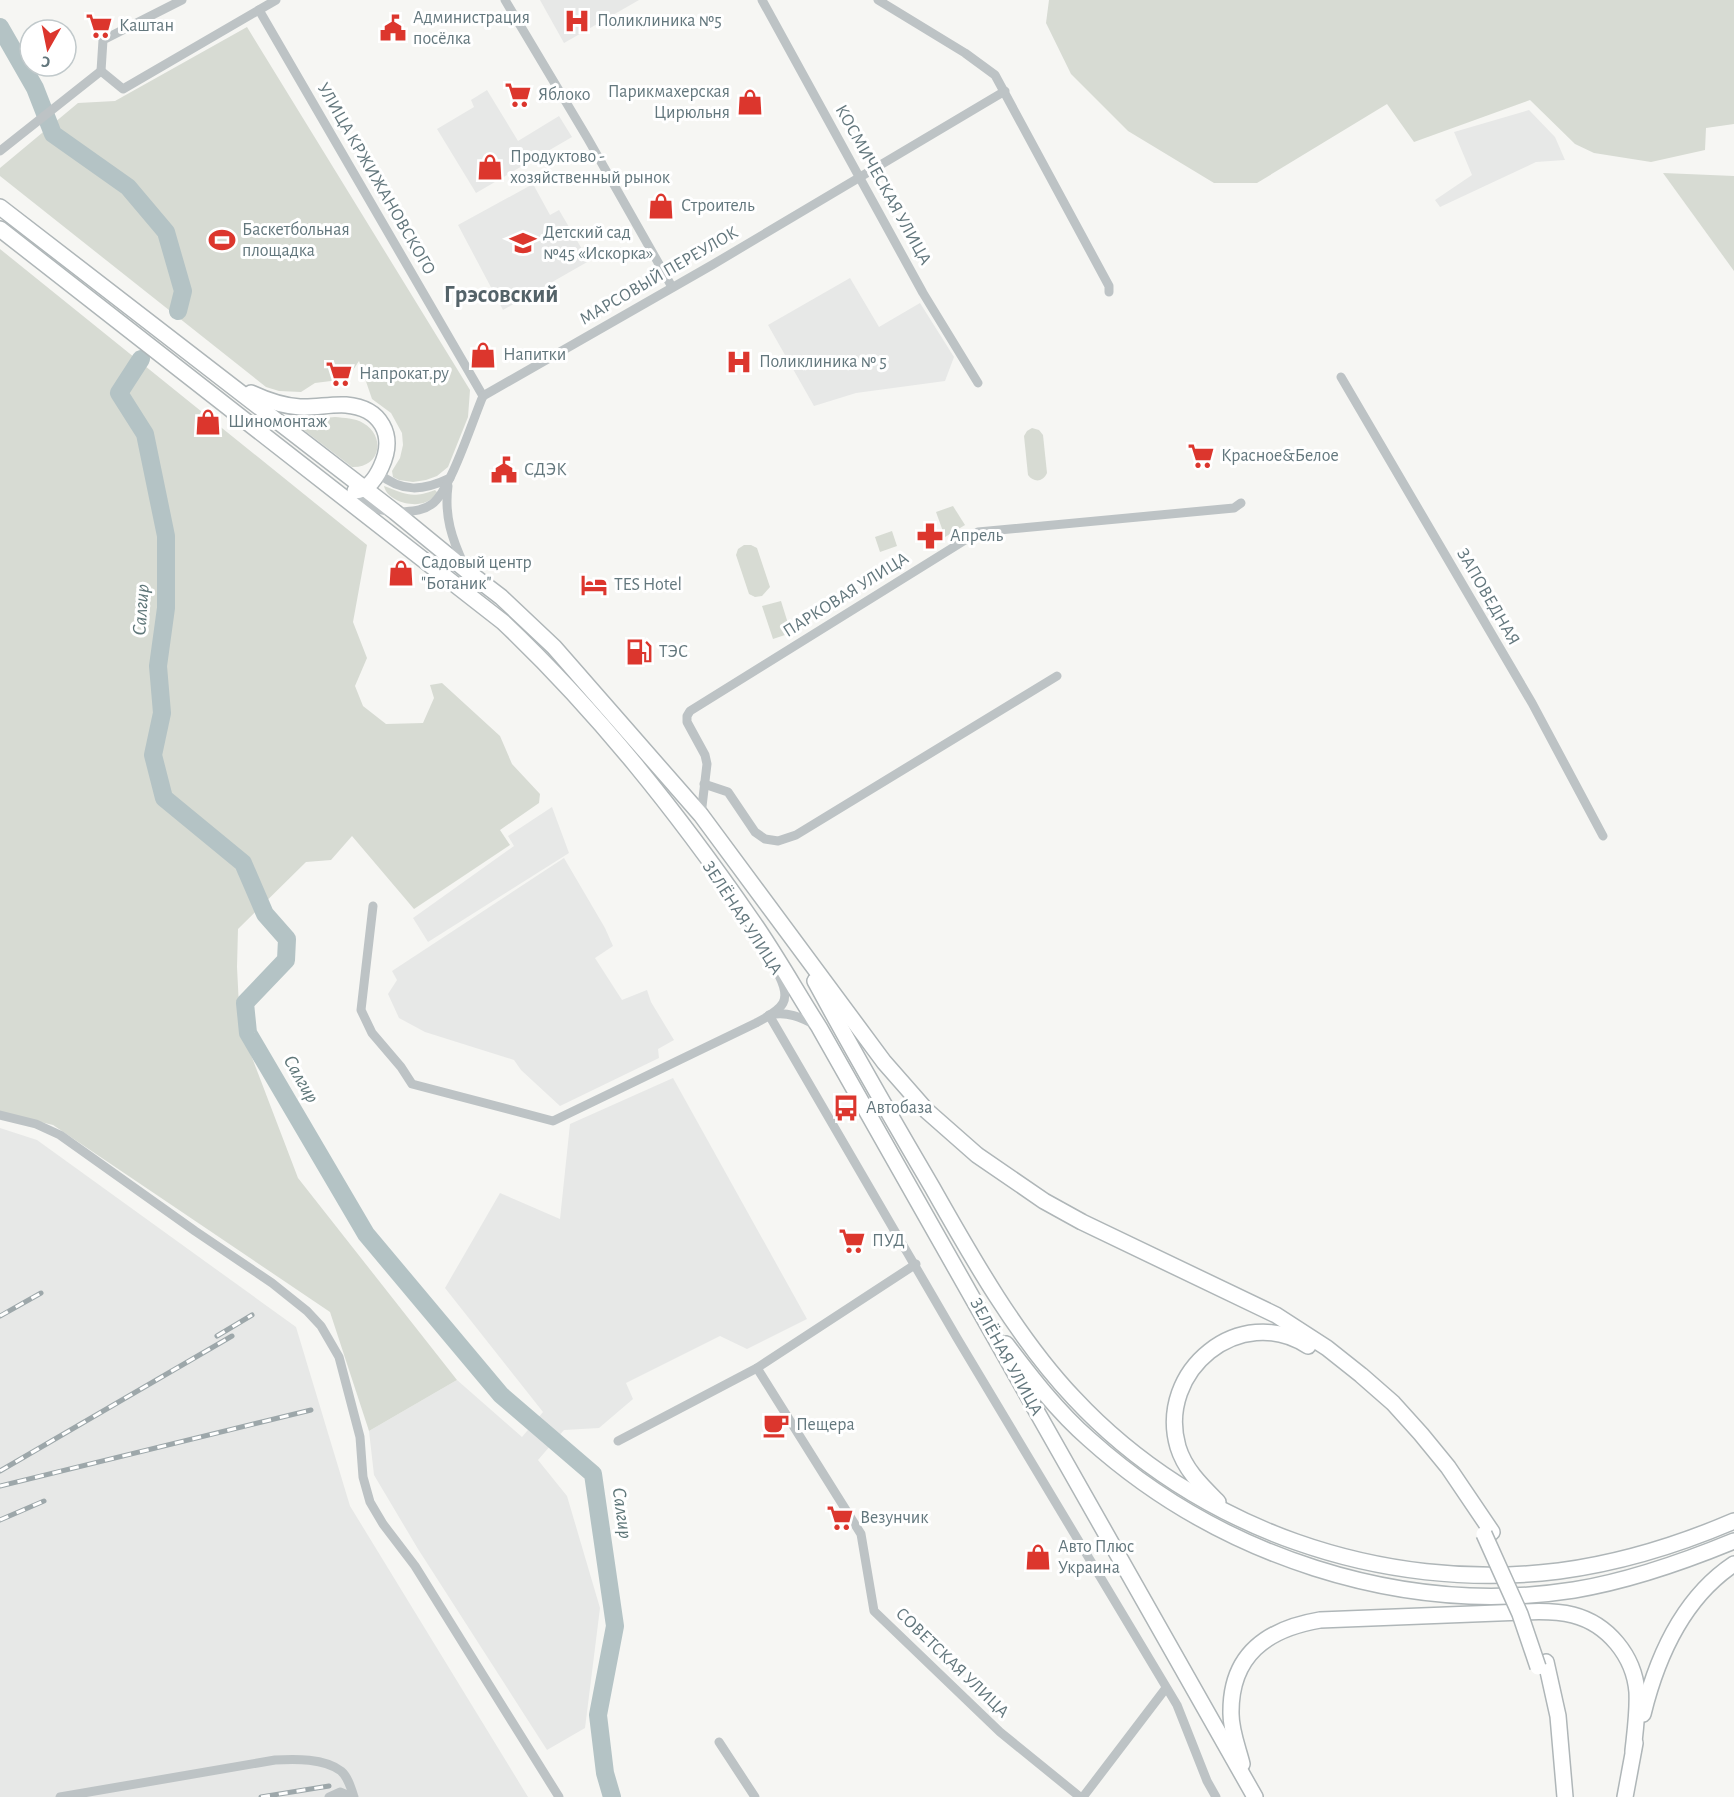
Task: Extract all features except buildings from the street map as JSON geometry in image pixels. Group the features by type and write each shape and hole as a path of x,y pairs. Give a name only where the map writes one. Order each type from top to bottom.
{"main road":[{"path":"0,207 395,512 501,597 554,647 701,815 884,1062 927,1111 977,1155 1044,1201 1082,1222 1276,1315 1327,1348 1393,1403 1448,1467 1488,1533 1542,1665 1558,1716 1565,1797"},
{"path":"0,230 273,442 337,484 353,491 365,489 378,473 386,451 387,439 385,428 369,411 343,405 313,407 285,405 229,384"},
{"name":"ЗЕЛЁНАЯ УЛИЦА","path":"273,442 503,622 542,660 621,746 687,829 752,920 819,1027 1255,1797"},
{"path":"792,939 959,1236 1032,1349 1074,1399 1132,1451 1175,1484 1231,1515 1299,1544 1338,1556 1385,1566 1428,1571 1497,1575 1558,1571 1605,1563 1666,1547 1734,1521"},
{"path":"982,1313 1062,1413 1088,1439 1143,1483 1166,1499 1251,1545 1334,1574 1428,1592 1504,1596 1540,1594 1598,1585 1651,1571 1690,1559 1734,1541"},
{"path":"1231,1515 1194,1477 1182,1458 1176,1434 1176,1410 1181,1389 1189,1373 1210,1349 1232,1338 1253,1332 1265,1332 1279,1334 1304,1344 1324,1356 1387,1409 1441,1471 1488,1533"},
{"path":"1633,1751 1651,1681 1665,1645 1691,1605 1722,1572 1734,1564"},
{"path":"1246,1781 1231,1715 1232,1694 1237,1675 1245,1660 1269,1636 1300,1624 1320,1620 1547,1611 1587,1620 1605,1631 1623,1651 1634,1677 1637,1712 1625,1797"},
{"path":"1542,1665 1550,1716 1558,1797"}],"street":[{"path":"0,151 101,70 104,40 182,0"},
{"path":"101,70 123,89 276,0"},
{"path":"505,0 672,287"},
{"name":"КОСМИЧЕСКАЯ УЛИЦА","path":"762,0 923,293 978,383"},
{"path":"878,0 965,53 995,75 1109,286 1109,292"},
{"name":"УЛИЦА КРЖИЖАНОВСКОГО","path":"259,10 483,396"},
{"name":"МАРСОВЫЙ ПЕРЕУЛОК","path":"483,396 712,265 1005,91"},
{"name":"ЗАПОВЕДНАЯ","path":"1341,377 1532,703 1603,836"},
{"path":"337,484 371,507 395,512 422,509 432,504 440,496 450,478 483,396"},
{"path":"378,473 394,484 413,488 433,486 450,478"},
{"path":"450,478 446,501 450,530 467,571"},
{"name":"ПАРКОВАЯ УЛИЦА","path":"701,815 707,764 705,755 687,722 690,711 978,532 1234,508 1241,503"},
{"path":"704,784 728,792 755,832 765,839 778,841 796,836 1057,676"},
{"name":"ЗЕЛЁНАЯ УЛИЦА","path":"687,829 713,875 782,981 786,991 783,1003 773,1012"},
{"path":"373,906 361,1010 372,1033 401,1067 412,1084 553,1121 773,1012 792,1015 819,1027"},
{"path":"773,1012 957,1338 1177,1705 1207,1781 1216,1797"},
{"path":"0,1115 36,1124 60,1135 272,1283 307,1311 321,1326 339,1358 360,1437 363,1477 370,1502 383,1524 415,1566 559,1797"},
{"path":"618,1441 757,1368 916,1264"},
{"name":"СОВЕТСКАЯ УЛИЦА","path":"757,1368 861,1534 874,1611 1000,1732 1082,1797"},
{"path":"1082,1797 1166,1688"},
{"path":"719,1742 755,1797"},
{"path":"60,1797 275,1760 304,1759 334,1767 342,1772 348,1781 353,1797"},
{"path":"329,1797 340,1792 353,1797"}],"shaded area":[{"name":"Поликлиника №5","path":"540,0 639,0 564,43"},
{"path":"1049,0 1734,0 1734,124 1706,128 1705,150 1651,162 1594,153 1575,144 1530,100 1414,142 1387,104 1257,183 1214,183 1128,131 1071,74 1046,23"},
{"path":"247,27 470,390 468,417 448,467 437,476 413,482 393,477 392,471 400,458 403,445 402,433 391,413 372,399 359,361 347,379 315,383 301,392 279,391 266,387 0,176 0,168 78,103 115,101"},
{"name":"Продуктово - хозяйственный рынок","path":"487,90 518,141 559,116 572,137 476,193 437,129 474,107 471,100"},
{"path":"1529,110 1555,137 1565,160 1536,162 1440,207 1435,200 1472,175 1454,132"},
{"path":"1663,173 1734,176 1734,271"},
{"name":"Детский сад №45 «Искорка»","path":"533,184 550,215 559,210 589,261 503,310 458,225"},
{"path":"0,249 367,545 353,622 367,658 355,686 363,706 386,724 423,723 434,698 430,685 442,683 500,736 512,764 540,794 539,803 500,830 510,845 414,909 352,836 331,860 306,862 238,929 240,1026 298,1178 457,1380 369,1431 330,1312 53,1125 0,1112"},
{"path":"850,278 879,327 920,303 954,357 945,381 856,393 814,406 768,325"},
{"path":"335,417 357,420 370,429 375,436 377,450 369,462 362,466 352,467 292,421"},
{"path":"1032,428 1039,430 1043,435 1047,473 1038,480 1028,475 1024,436"},
{"path":"384,486 414,495 435,490 438,493 421,504 408,504 390,496"},
{"path":"953,506 965,525 945,537 936,512"},
{"path":"892,531 897,546 880,552 875,537"},
{"path":"744,545 757,548 770,587 762,596 755,597 749,594 736,555 738,549"},
{"path":"781,601 791,633 773,639 762,606"},
{"path":"552,807 569,853 428,942 413,918 514,846 508,836"},
{"path":"564,858 613,946 595,958 622,1000 647,990 651,1002 674,1040 658,1049 659,1058 560,1106 521,1070 514,1060 425,1032 399,1018 388,994 397,980 392,971"},
{"path":"673,1078 807,1319 747,1349 720,1336 626,1383 633,1399 599,1428 564,1430 538,1460 567,1496 600,1608 585,1728 547,1750 418,1549 374,1475 369,1431 457,1380 522,1437 543,1412 445,1288 500,1193 560,1219 570,1124"},
{"path":"0,1128 37,1140 296,1327 350,1506 528,1797 0,1797"}],"waterway":[{"name":"Салгир","path":"0,27 35,88 53,134 128,187 166,232 183,291 178,311"},
{"name":"Салгир","path":"141,359 119,393 145,434 166,536 166,608 158,666 162,713 153,755 164,798 243,863 265,914 287,939 286,960 245,1003 248,1033 366,1234 501,1395 593,1474 615,1626 598,1715 605,1773 612,1797"}],"railway":[{"path":"0,1316 41,1293"},
{"path":"217,1336 252,1315"},
{"path":"0,1471 232,1336"},
{"path":"0,1486 311,1410"},
{"path":"0,1520 44,1501"},
{"path":"261,1797 329,1786"}],"place":[{"name":"Поликлиника №5","path":"577,21"},
{"name":"Каштан","path":"99,26"},
{"name":"Администрация посёлка","path":"393,28"},
{"name":"Яблоко","path":"518,95"},
{"name":"Парикмахерская Цирюльня","path":"750,102"},
{"name":"Продуктово - хозяйственный рынок","path":"490,167"},
{"name":"Строитель","path":"661,206"},
{"name":"Баскетбольная площадка","path":"222,240"},
{"name":"Детский сад №45 «Искорка»","path":"523,243"},
{"name":"Напитки","path":"483,355"},
{"name":"Поликлиника № 5","path":"739,362"},
{"name":"Напрокат.ру","path":"339,374"},
{"name":"Шиномонтаж","path":"208,422"},
{"name":"Красное&Белое","path":"1201,456"},
{"name":"СДЭК","path":"504,470"},
{"name":"Апрель","path":"930,536"},
{"name":"Садовый центр \"Ботаник\"","path":"401,573"},
{"name":"TES Hotel","path":"594,585"},
{"name":"ТЭС","path":"639,652"},
{"name":"Автобаза","path":"846,1108"},
{"name":"ПУД","path":"852,1241"},
{"name":"Пещера","path":"776,1425"},
{"name":"Везунчик","path":"840,1518"},
{"name":"Авто Плюс Украина","path":"1038,1557"}],"district":[{"name":"Грэсовский","path":"501,295"}]}
